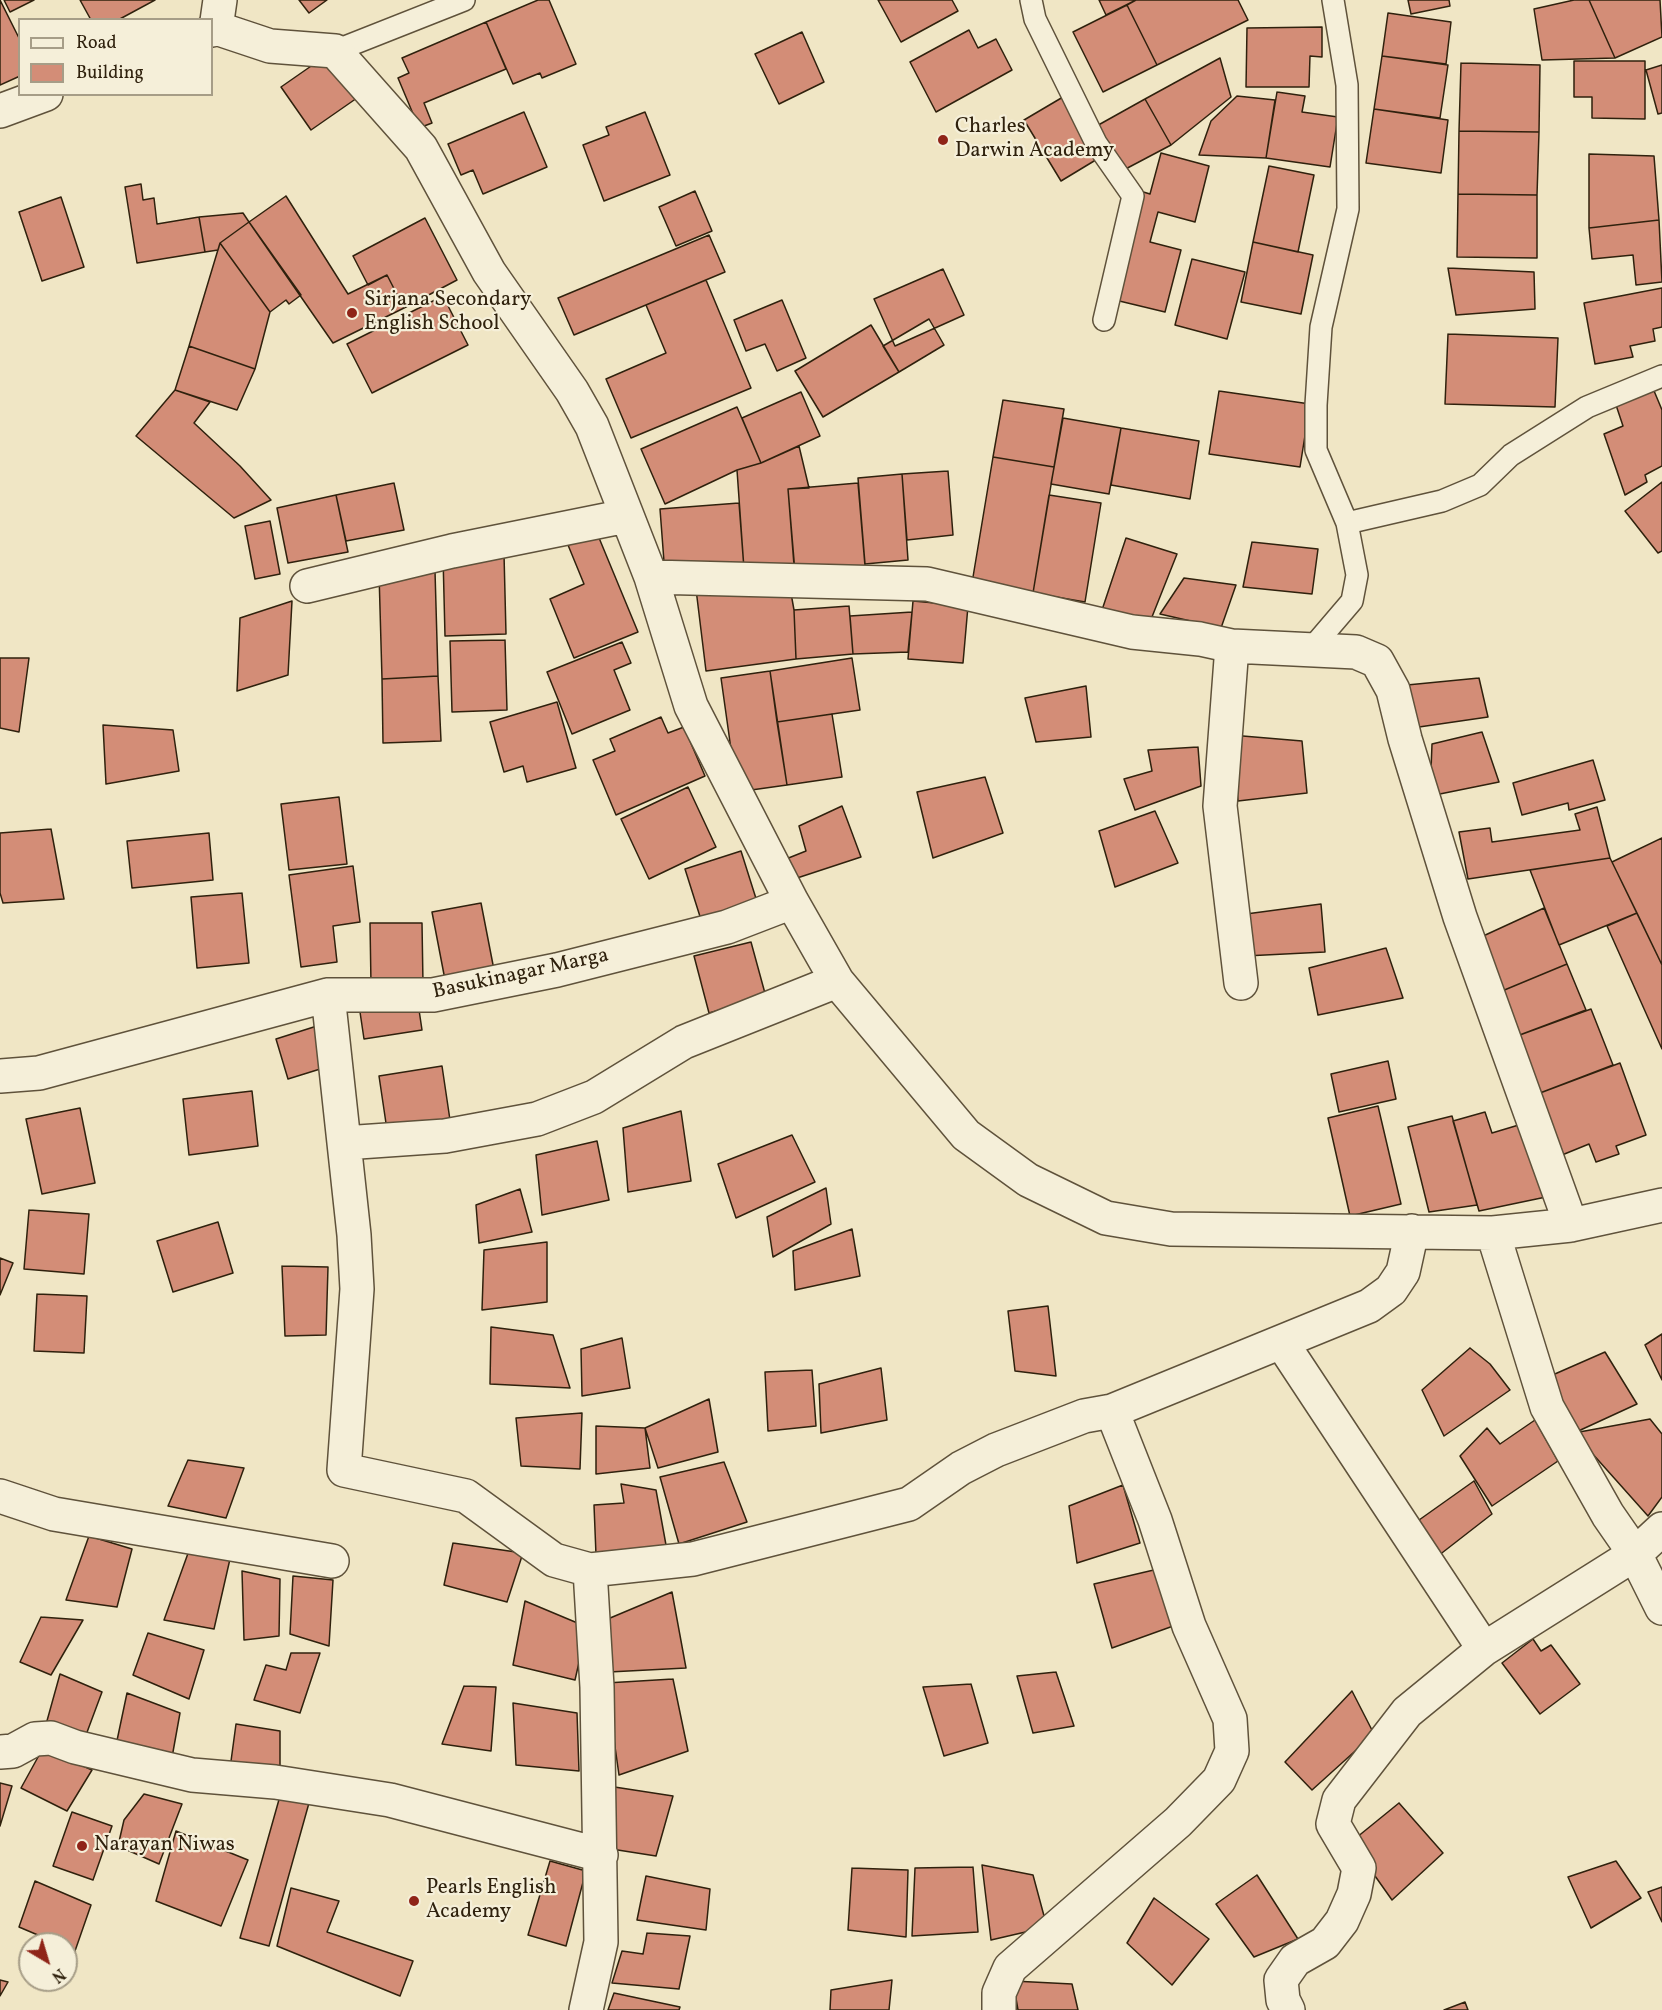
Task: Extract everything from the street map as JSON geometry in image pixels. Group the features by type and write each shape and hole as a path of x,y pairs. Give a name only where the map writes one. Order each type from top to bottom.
{"street":[{"path":"216,19 270,46 335,51 421,148 489,272 572,391 587,418 651,577 691,706 792,902 837,981 966,1135 1028,1180 1106,1218 1171,1229 1493,1233 1571,1225 1662,1205"},
{"path":"0,111 41,96"},
{"path":"307,586 452,551 626,516"},
{"path":"651,577 927,584 1132,632 1200,639 1232,646 1356,652 1377,661 1394,690 1405,739 1460,917 1571,1225"},
{"path":"1232,646 1220,806 1241,983"},
{"name":"Basukinagar Marga","path":"0,1076 39,1073 328,995 433,995 557,970 727,927 792,902"},
{"path":"344,1143 446,1136 537,1119 594,1097 684,1042 837,981"},
{"path":"328,995 357,1289 344,1470 465,1496 554,1560 590,1570 693,1559 909,1504 961,1468 996,1449 1084,1416 1112,1411 1369,1306 1391,1290 1403,1272 1412,1231"},
{"path":"1493,1233 1547,1407 1608,1515 1635,1554 1662,1608"},
{"path":"1282,1342 1484,1649"},
{"path":"999,2010 999,1993 1010,1968 1179,1822 1219,1780 1232,1750 1230,1719 1189,1626 1155,1520 1112,1411"},
{"path":"0,1496 54,1514 332,1561"},
{"path":"1288,2010 1283,2000 1281,1980 1295,1960 1325,1944 1342,1921 1354,1894 1359,1869 1333,1824 1340,1800 1407,1712 1484,1649 1635,1554 1662,1529"},
{"path":"586,2010 601,1942 597,1687 590,1570"},
{"path":"0,1752 13,1751 35,1739 51,1738 75,1747 192,1775 275,1782 390,1800 601,1855"}],"lane":[{"path":"335,51 464,0"},
{"path":"1031,0 1035,19 1096,143 1132,196 1104,320"},
{"path":"1311,649 1352,601 1357,575 1347,524 1316,450 1316,405 1321,327 1348,209 1347,86 1333,0"},
{"path":"1347,524 1442,501 1480,485 1511,455 1587,407 1662,376"}],"building":[{"path":"0,0 18,36 18,77 0,85"},
{"path":"4,0 34,0 10,12"},
{"path":"80,0 155,0 122,18 90,18"},
{"path":"299,0 327,0 309,13"},
{"path":"538,0 549,0 576,64 542,78 540,73 513,84 486,22"},
{"path":"878,0 952,0 958,11 901,42"},
{"path":"1099,0 1136,0 1106,15"},
{"path":"1136,0 1238,0 1248,20 1157,65 1127,5"},
{"path":"1408,0 1449,0 1450,6 1411,14"},
{"path":"1574,0 1589,0 1615,58 1542,60 1534,9"},
{"path":"1589,0 1660,0 1662,37 1615,58"},
{"path":"1127,5 1157,65 1103,92 1073,32"},
{"path":"1388,13 1451,22 1446,64 1382,56"},
{"path":"486,22 506,69 424,103 432,123 419,128 398,78 409,73 402,58"},
{"path":"1322,27 1322,57 1310,56 1309,87 1246,87 1247,28"},
{"path":"969,30 978,48 996,39 1012,70 936,112 910,62"},
{"path":"802,32 824,82 779,104 755,54"},
{"path":"327,55 357,98 311,130 281,87"},
{"path":"1382,56 1448,65 1440,118 1374,109"},
{"path":"1220,58 1231,97 1171,145 1145,99"},
{"path":"1574,61 1645,61 1645,119 1592,118 1592,97 1574,97"},
{"path":"1461,63 1540,65 1539,132 1459,131"},
{"path":"1662,65 1662,113 1658,114 1646,70"},
{"path":"1277,92 1305,96 1302,112 1338,117 1330,167 1266,158"},
{"path":"1237,96 1275,100 1266,158 1199,155 1211,121"},
{"path":"1063,97 1099,158 1061,181 1024,120"},
{"path":"1145,99 1171,145 1118,173 1093,128"},
{"path":"1374,109 1448,120 1441,173 1366,163"},
{"path":"524,112 547,167 483,194 473,170 461,175 448,144"},
{"path":"645,112 670,175 604,201 583,145 609,135 606,127"},
{"path":"1459,131 1539,132 1537,195 1458,194"},
{"path":"1161,153 1209,166 1195,222 1158,212 1150,242 1181,250 1165,312 1111,299 1140,191 1150,194"},
{"path":"1589,154 1654,156 1659,220 1589,228"},
{"path":"1269,166 1314,175 1298,252 1253,242"},
{"path":"141,184 143,200 154,198 157,224 199,217 205,252 137,263 125,187"},
{"path":"695,191 712,231 676,246 659,207"},
{"path":"1458,194 1537,195 1537,258 1457,257"},
{"path":"286,196 348,294 387,275 404,308 333,343 249,222"},
{"path":"61,197 84,267 42,281 19,212"},
{"path":"243,213 249,222 220,243 218,250 205,252 199,217"},
{"path":"425,218 457,280 404,308 387,275 368,285 353,256"},
{"path":"1659,220 1662,282 1636,285 1633,255 1592,259 1589,228"},
{"path":"249,222 301,295 289,304 286,300 270,312 220,243"},
{"path":"709,235 725,272 574,335 558,298"},
{"path":"1253,242 1313,255 1301,314 1241,302"},
{"path":"220,243 270,312 255,369 189,346"},
{"path":"1192,259 1245,272 1227,339 1175,325"},
{"path":"1448,268 1534,272 1535,309 1456,315"},
{"path":"943,269 964,315 895,346 874,299"},
{"path":"706,280 751,388 631,438 606,379 666,353 646,305"},
{"path":"1662,288 1662,327 1653,329 1655,341 1630,346 1633,357 1595,364 1584,303"},
{"path":"443,296 468,345 372,393 347,344"},
{"path":"782,300 806,358 777,371 765,344 746,351 734,320"},
{"path":"929,319 944,345 899,372 883,346"},
{"path":"871,325 899,372 823,417 795,371"},
{"path":"1448,334 1558,338 1555,407 1445,404"},
{"path":"189,346 255,369 237,410 175,390"},
{"path":"1652,386 1662,410 1662,466 1645,475 1647,482 1625,495 1604,434 1623,426 1615,402"},
{"path":"175,390 210,402 194,423 240,466 271,500 234,518 136,436"},
{"path":"1219,391 1310,404 1300,467 1209,454"},
{"path":"801,392 820,436 761,463 742,418"},
{"path":"1003,400 1064,409 1054,467 993,457"},
{"path":"737,407 761,463 737,470 665,504 641,449"},
{"path":"1063,418 1121,428 1109,494 1051,484"},
{"path":"1121,428 1199,441 1190,499 1111,485"},
{"path":"799,446 809,488 788,489 794,565 744,569 737,470 761,463"},
{"path":"993,457 1054,467 1033,593 972,583"},
{"path":"948,471 953,535 907,540 902,474"},
{"path":"902,474 908,560 865,564 858,478"},
{"path":"1662,482 1662,551 1658,553 1625,511"},
{"path":"394,483 404,530 346,541 336,495"},
{"path":"858,483 865,566 795,572 788,489"},
{"path":"336,495 348,552 288,563 277,508"},
{"path":"1049,495 1101,503 1085,602 1033,593"},
{"path":"739,503 744,569 665,575 660,509"},
{"path":"270,521 280,574 255,579 245,526"},
{"path":"597,533 638,632 574,658 550,599 584,584 568,545"},
{"path":"1126,538 1177,554 1146,632 1100,616"},
{"path":"1252,542 1318,549 1312,594 1243,587"},
{"path":"504,554 506,634 445,636 443,556"},
{"path":"435,571 438,676 382,679 379,573"},
{"path":"1184,578 1236,585 1221,628 1160,614"},
{"path":"695,581 789,582 794,610 796,659 706,671"},
{"path":"292,601 288,675 237,691 240,618"},
{"path":"913,601 968,606 963,663 908,659"},
{"path":"849,606 853,654 796,659 794,610"},
{"path":"912,612 908,652 853,654 850,616"},
{"path":"505,640 507,710 452,712 450,641"},
{"path":"622,642 631,663 614,670 630,710 572,734 547,672"},
{"path":"0,658 29,658 19,732 0,728"},
{"path":"852,658 860,710 777,722 770,671"},
{"path":"770,671 787,785 737,792 721,678"},
{"path":"438,676 441,741 383,743 382,679"},
{"path":"1479,678 1488,717 1419,727 1407,685"},
{"path":"1086,686 1091,737 1036,742 1025,698"},
{"path":"557,702 576,768 527,782 523,766 504,772 490,722"},
{"path":"832,714 842,777 787,785 777,722"},
{"path":"661,717 668,733 684,727 705,776 616,815 593,760 615,751 610,739"},
{"path":"103,725 173,730 179,771 106,784"},
{"path":"1482,732 1499,782 1430,796 1432,744"},
{"path":"1231,735 1302,741 1307,793 1238,801"},
{"path":"1198,747 1201,786 1135,810 1124,779 1152,771 1148,750"},
{"path":"1593,760 1605,800 1569,810 1568,803 1522,815 1513,783"},
{"path":"985,777 1003,833 933,858 917,792"},
{"path":"688,787 716,847 649,879 621,819"},
{"path":"339,797 347,864 289,870 281,804"},
{"path":"842,806 861,857 788,881 781,861 806,851 799,826"},
{"path":"1597,807 1610,858 1468,879 1459,832 1490,828 1492,842 1580,830 1575,814"},
{"path":"1155,811 1178,863 1115,887 1099,831"},
{"path":"51,829 64,899 3,903 0,893 0,833"},
{"path":"209,833 213,880 132,888 127,841"},
{"path":"1662,838 1662,965 1612,862"},
{"path":"741,851 759,908 703,926 685,869"},
{"path":"1610,858 1637,913 1559,945 1530,870"},
{"path":"353,866 360,922 333,926 337,962 301,967 289,875"},
{"path":"242,893 249,963 197,968 191,897"},
{"path":"481,903 495,975 446,985 432,912"},
{"path":"1321,904 1325,952 1245,956 1246,914"},
{"path":"1544,908 1567,964 1502,991 1481,937"},
{"path":"1637,913 1662,965 1662,1049 1607,926"},
{"path":"370,923 422,923 423,984 371,985"},
{"path":"751,942 766,997 709,1013 694,956"},
{"path":"1386,948 1403,998 1318,1015 1309,968"},
{"path":"1567,964 1586,1010 1517,1036 1502,991"},
{"path":"418,1003 422,1030 364,1039 360,1012"},
{"path":"1591,1009 1613,1065 1540,1093 1517,1036"},
{"path":"320,1025 333,1065 288,1079 276,1039"},
{"path":"1388,1061 1396,1099 1339,1112 1331,1074"},
{"path":"1620,1063 1646,1135 1616,1146 1619,1154 1596,1162 1589,1144 1562,1155 1540,1093"},
{"path":"442,1066 450,1120 387,1130 379,1076"},
{"path":"252,1091 258,1146 189,1155 183,1099"},
{"path":"1378,1106 1401,1204 1350,1216 1328,1118"},
{"path":"80,1108 95,1183 42,1194 26,1119"},
{"path":"681,1111 691,1181 628,1192 623,1128"},
{"path":"1485,1112 1492,1133 1522,1124 1546,1197 1479,1211 1453,1121"},
{"path":"1452,1116 1477,1205 1429,1212 1408,1127"},
{"path":"792,1135 815,1182 736,1218 718,1164"},
{"path":"597,1141 609,1200 542,1215 536,1155"},
{"path":"826,1188 831,1224 773,1257 767,1217"},
{"path":"520,1189 532,1232 479,1243 476,1205"},
{"path":"29,1210 89,1214 84,1274 24,1269"},
{"path":"218,1222 233,1273 173,1292 157,1241"},
{"path":"852,1229 860,1276 795,1290 793,1251"},
{"path":"547,1242 547,1302 482,1310 484,1250"},
{"path":"0,1258 13,1263 0,1295"},
{"path":"282,1266 328,1267 326,1335 285,1336"},
{"path":"37,1294 87,1296 84,1353 34,1351"},
{"path":"1048,1306 1056,1376 1015,1371 1008,1311"},
{"path":"491,1327 553,1335 570,1388 490,1384"},
{"path":"1662,1334 1662,1380 1645,1345"},
{"path":"622,1338 630,1388 582,1396 581,1349"},
{"path":"1470,1348 1490,1364 1510,1390 1444,1436 1422,1390"},
{"path":"1605,1352 1637,1404 1574,1433 1548,1377"},
{"path":"881,1368 887,1420 821,1433 819,1384"},
{"path":"812,1370 816,1426 768,1431 765,1372"},
{"path":"709,1399 718,1452 658,1468 645,1428"},
{"path":"582,1413 580,1469 521,1466 516,1418"},
{"path":"1650,1419 1662,1434 1662,1497 1648,1516 1574,1433"},
{"path":"1535,1420 1558,1461 1492,1506 1460,1456 1487,1428 1500,1444"},
{"path":"596,1426 645,1428 650,1468 596,1474"},
{"path":"188,1460 244,1468 226,1518 168,1506"},
{"path":"724,1462 747,1522 679,1544 660,1477"},
{"path":"1474,1481 1492,1514 1438,1556 1412,1525"},
{"path":"621,1484 656,1490 666,1545 596,1555 594,1505 624,1503"},
{"path":"1123,1485 1140,1543 1077,1563 1069,1506"},
{"path":"89,1536 132,1549 117,1607 66,1600"},
{"path":"453,1543 523,1553 507,1602 444,1585"},
{"path":"191,1545 230,1559 214,1629 164,1620"},
{"path":"1158,1569 1176,1625 1112,1648 1094,1584"},
{"path":"242,1571 280,1579 279,1636 244,1640"},
{"path":"293,1576 333,1580 329,1646 290,1634"},
{"path":"672,1592 686,1668 609,1672 603,1621"},
{"path":"525,1601 587,1627 575,1680 513,1665"},
{"path":"41,1617 83,1620 51,1675 20,1662"},
{"path":"148,1633 204,1650 189,1699 133,1675"},
{"path":"1533,1639 1541,1651 1551,1645 1580,1684 1540,1714 1502,1663"},
{"path":"291,1653 320,1653 300,1713 254,1700 266,1665 286,1670"},
{"path":"1056,1672 1074,1726 1033,1733 1017,1676"},
{"path":"60,1674 102,1692 83,1743 45,1728"},
{"path":"673,1679 688,1751 619,1775 606,1683"},
{"path":"971,1684 988,1743 944,1756 923,1687"},
{"path":"464,1686 496,1687 491,1751 442,1744"},
{"path":"1352,1691 1374,1734 1312,1790 1285,1762"},
{"path":"127,1693 180,1713 171,1763 115,1750"},
{"path":"513,1703 577,1713 579,1771 516,1765"},
{"path":"236,1724 280,1731 280,1774 229,1776"},
{"path":"43,1748 92,1770 67,1811 21,1788"},
{"path":"0,1783 12,1786 0,1826"},
{"path":"608,1786 673,1796 656,1856 605,1848"},
{"path":"144,1794 182,1804 159,1864 118,1846 124,1820"},
{"path":"280,1796 309,1803 269,1946 240,1938"},
{"path":"1399,1803 1443,1853 1392,1900 1351,1842"},
{"name":"Narayan Niwas","path":"72,1812 112,1826 93,1880 53,1866"},
{"path":"176,1831 248,1860 221,1926 156,1901"},
{"path":"550,1861 586,1871 566,1946 528,1935"},
{"path":"1616,1861 1641,1898 1591,1928 1568,1877"},
{"path":"982,1865 1033,1875 1047,1927 991,1940"},
{"path":"973,1867 978,1932 912,1936 915,1868"},
{"path":"852,1868 908,1870 906,1937 848,1930"},
{"path":"1257,1875 1298,1939 1254,1957 1216,1904"},
{"path":"646,1876 710,1889 706,1930 637,1920"},
{"path":"35,1881 91,1905 78,1942 78,1932 31,1932 19,1927"},
{"path":"1662,1887 1662,1922 1648,1892"},
{"path":"291,1888 339,1901 327,1932 413,1961 400,1996 277,1946"},
{"path":"1154,1898 1209,1939 1172,1985 1127,1943"},
{"path":"647,1933 690,1936 679,1989 612,1983 622,1951 643,1954"},
{"path":"0,1980 8,1982 0,1996"},
{"path":"892,1980 889,2010 830,2010 831,1990"},
{"path":"1013,1981 1072,1984 1078,2010 1018,2010"},
{"path":"614,1993 680,2007 679,2010 608,2010"},
{"path":"1465,2002 1468,2010 1444,2010"}],"place":[{"name":"Charles Darwin Academy","path":"943,140"},
{"name":"Sirjana Secondary English School","path":"352,313"},
{"name":"Narayan Niwas","path":"82,1846"},
{"name":"Pearls English Academy","path":"414,1901"}]}
